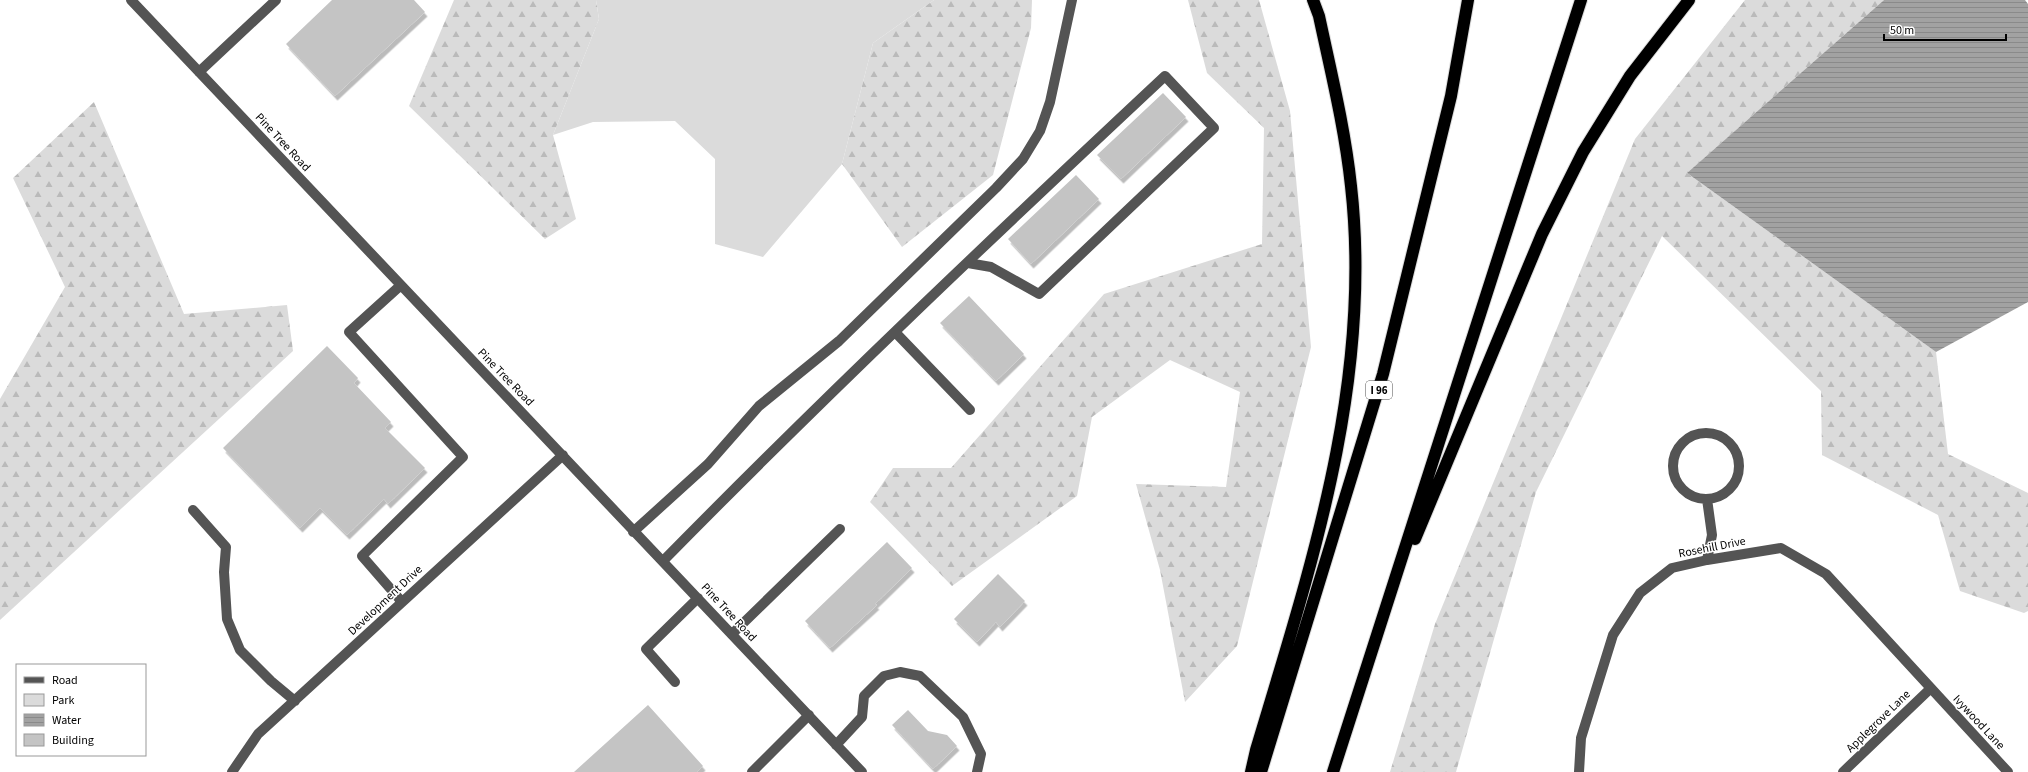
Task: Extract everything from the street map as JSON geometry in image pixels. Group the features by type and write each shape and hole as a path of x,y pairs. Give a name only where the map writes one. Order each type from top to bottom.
{"highway":[{"path":"1251,772 1256,750 1312,562 1339,447 1352,352 1356,272 1352,186 1341,120 1319,16 1313,0"},
{"name":"I 96","path":"1260,772 1383,374 1451,96 1468,0"},
{"path":"1333,772 1581,0"},
{"path":"1385,608 1542,234 1583,152 1630,76 1689,0"}],"street":[{"name":"Pine Tree Road","path":"131,0 562,455 633,532 663,561 862,772"},
{"path":"199,72 276,0"},
{"path":"633,532 708,464 759,406 839,340 996,188 1023,159 1040,131 1050,102 1072,0"},
{"path":"663,561 895,332 1165,76 1214,128 1039,294 991,267 968,263"},
{"path":"401,285 349,332 463,457 362,556 402,602"},
{"path":"895,332 970,410"},
{"path":"1702,432 1713,433 1723,437 1731,444 1737,453 1740,463 1734,484 1727,492 1718,497 1707,499 1696,498 1682,489 1674,474 1673,463 1676,452 1682,442 1691,436 1702,432"},
{"name":"Development Drive","path":"232,772 258,734 295,702 562,455"},
{"path":"1707,499 1712,535 1708,560"},
{"path":"193,510 226,547 224,572 228,619 240,650 271,681 295,702"},
{"path":"732,634 840,529"},
{"name":"Rosehill Drive","path":"1579,772 1581,738 1613,635 1640,593 1672,568 1708,560 1781,548 1826,574 1930,689"},
{"path":"675,682 646,649 698,598"},
{"path":"836,745 862,717 864,696 884,676 900,672 920,676 963,717 981,754 977,772"},
{"name":"Applegrove Lane","path":"1843,772 1930,689"},
{"name":"Ivywood Lane","path":"1930,689 2008,772"},
{"path":"758,770 809,715"}],"green space":[{"path":"454,0 596,0 599,19 553,135 576,219 545,239 409,106"},
{"path":"596,0 934,0 873,43 842,164 763,257 715,244 715,159 675,121 593,122 553,135 599,19"},
{"path":"934,0 1032,0 1031,28 993,175 902,247 842,164 873,43"},
{"path":"1188,0 1259,0 1290,111 1311,347 1237,646 1185,702 1160,570 1136,484 1226,487 1240,392 1170,360 1092,417 1077,496 952,586 870,502 893,468 951,468 1104,294 1262,244 1264,128 1207,73"},
{"path":"1745,0 1884,0 1687,173 1936,352 1948,454 2028,493 2028,611 2024,613 1960,591 1938,515 1822,455 1821,391 1662,236 1536,492 1456,772 1390,772 1435,624 1635,139"},
{"path":"94,102 184,314 287,305 293,351 0,620 0,399 65,287 13,178"}],"water":[{"path":"1884,0 2025,0 2028,4 2028,302 1936,352 1687,173"}],"building":[{"path":"332,0 414,0 425,12 335,96 286,44"},
{"path":"1163,93 1186,117 1121,179 1097,155"},
{"path":"1076,175 1099,199 1031,264 1008,239"},
{"path":"969,296 1024,354 996,381 940,323"},
{"path":"327,346 358,378 354,383 391,422 385,428 425,468 388,504 384,499 347,535 320,508 300,528 223,448"},
{"path":"887,542 912,568 875,604 877,605 830,648 805,621"},
{"path":"998,574 1025,601 1000,627 996,622 977,642 954,619"},
{"path":"648,705 703,766 697,772 574,772"},
{"path":"908,710 928,731 947,735 957,746 933,769 892,725"}]}
